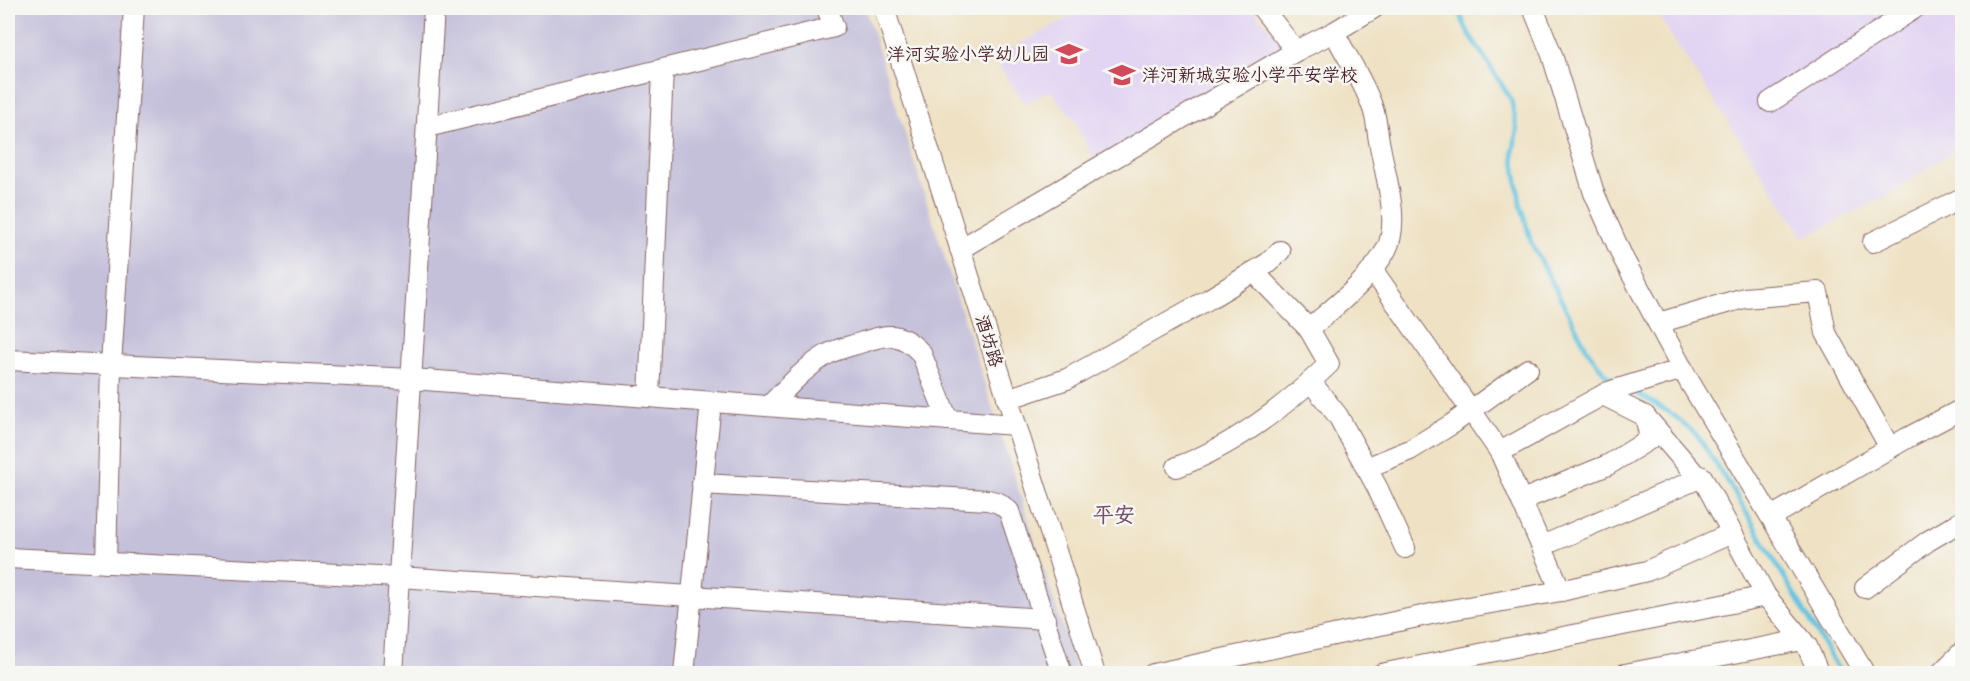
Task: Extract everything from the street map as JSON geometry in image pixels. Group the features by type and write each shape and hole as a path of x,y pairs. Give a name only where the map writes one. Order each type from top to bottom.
{"street":[{"path":"106,563 111,365 135,8"},
{"path":"393,674 434,8"},
{"path":"427,127 834,27 827,8"},
{"name":"酒坊路","path":"884,8 1095,674"},
{"path":"1262,8 1296,51"},
{"path":"960,249 1296,51 1374,8"},
{"path":"1533,8 1552,55 1594,193 1623,258 1683,369 1865,674"},
{"path":"1770,102 1915,8"},
{"path":"1309,329 1353,291 1372,269 1387,249 1391,231 1392,212 1372,106 1334,32"},
{"path":"649,397 663,69"},
{"path":"1873,242 1962,198"},
{"path":"1007,399 1067,379 1254,272 1280,251"},
{"path":"1372,269 1500,452 1561,591"},
{"path":"1177,467 1246,433 1311,382 1329,364 1309,329 1254,272"},
{"path":"1658,323 1744,298 1818,292 1826,333 1890,448"},
{"path":"769,406 807,368 829,352 888,334 901,337 921,353 948,420"},
{"path":"8,360 412,379 1015,425"},
{"path":"1366,468 1410,450 1452,424 1528,369"},
{"path":"1500,452 1616,390 1683,369"},
{"path":"1311,382 1338,416 1405,548"},
{"path":"1616,390 1645,416 1695,474 1702,477 1766,596 1807,646 1819,674"},
{"path":"684,674 711,402"},
{"path":"1771,517 1962,409"},
{"path":"1522,500 1608,465 1650,439 1645,416"},
{"path":"1542,546 1702,477"},
{"path":"702,484 988,500 999,503 1009,511 1062,674"},
{"path":"1864,588 1928,541 1962,521"},
{"path":"1153,674 1450,610 1561,591 1647,571 1732,533"},
{"path":"8,558 399,577 1045,619"},
{"path":"1381,674 1766,596"},
{"path":"1625,674 1802,640"},
{"path":"1940,674 1962,652"}],"shaded area":[{"path":"8,8 865,8 1077,673 8,673"},
{"name":"洋河新城实验小学平安学校","path":"1087,8 1252,8 1285,47 1094,160 1073,118 1050,91 1025,103 993,58"},
{"path":"1653,8 1962,8 1962,145 1884,197 1804,237"}],"waterway":[{"path":"1457,8 1468,32 1511,99 1517,130 1513,153 1520,202 1531,242 1588,351 1605,374 1618,382"},
{"path":"1633,391 1672,414 1697,435 1736,495 1841,674"}],"place":[{"name":"洋河实验小学幼儿园","path":"1069,54"},
{"name":"洋河新城实验小学平安学校","path":"1122,75"}],"district":[{"name":"平安","path":"1114,515"}]}
